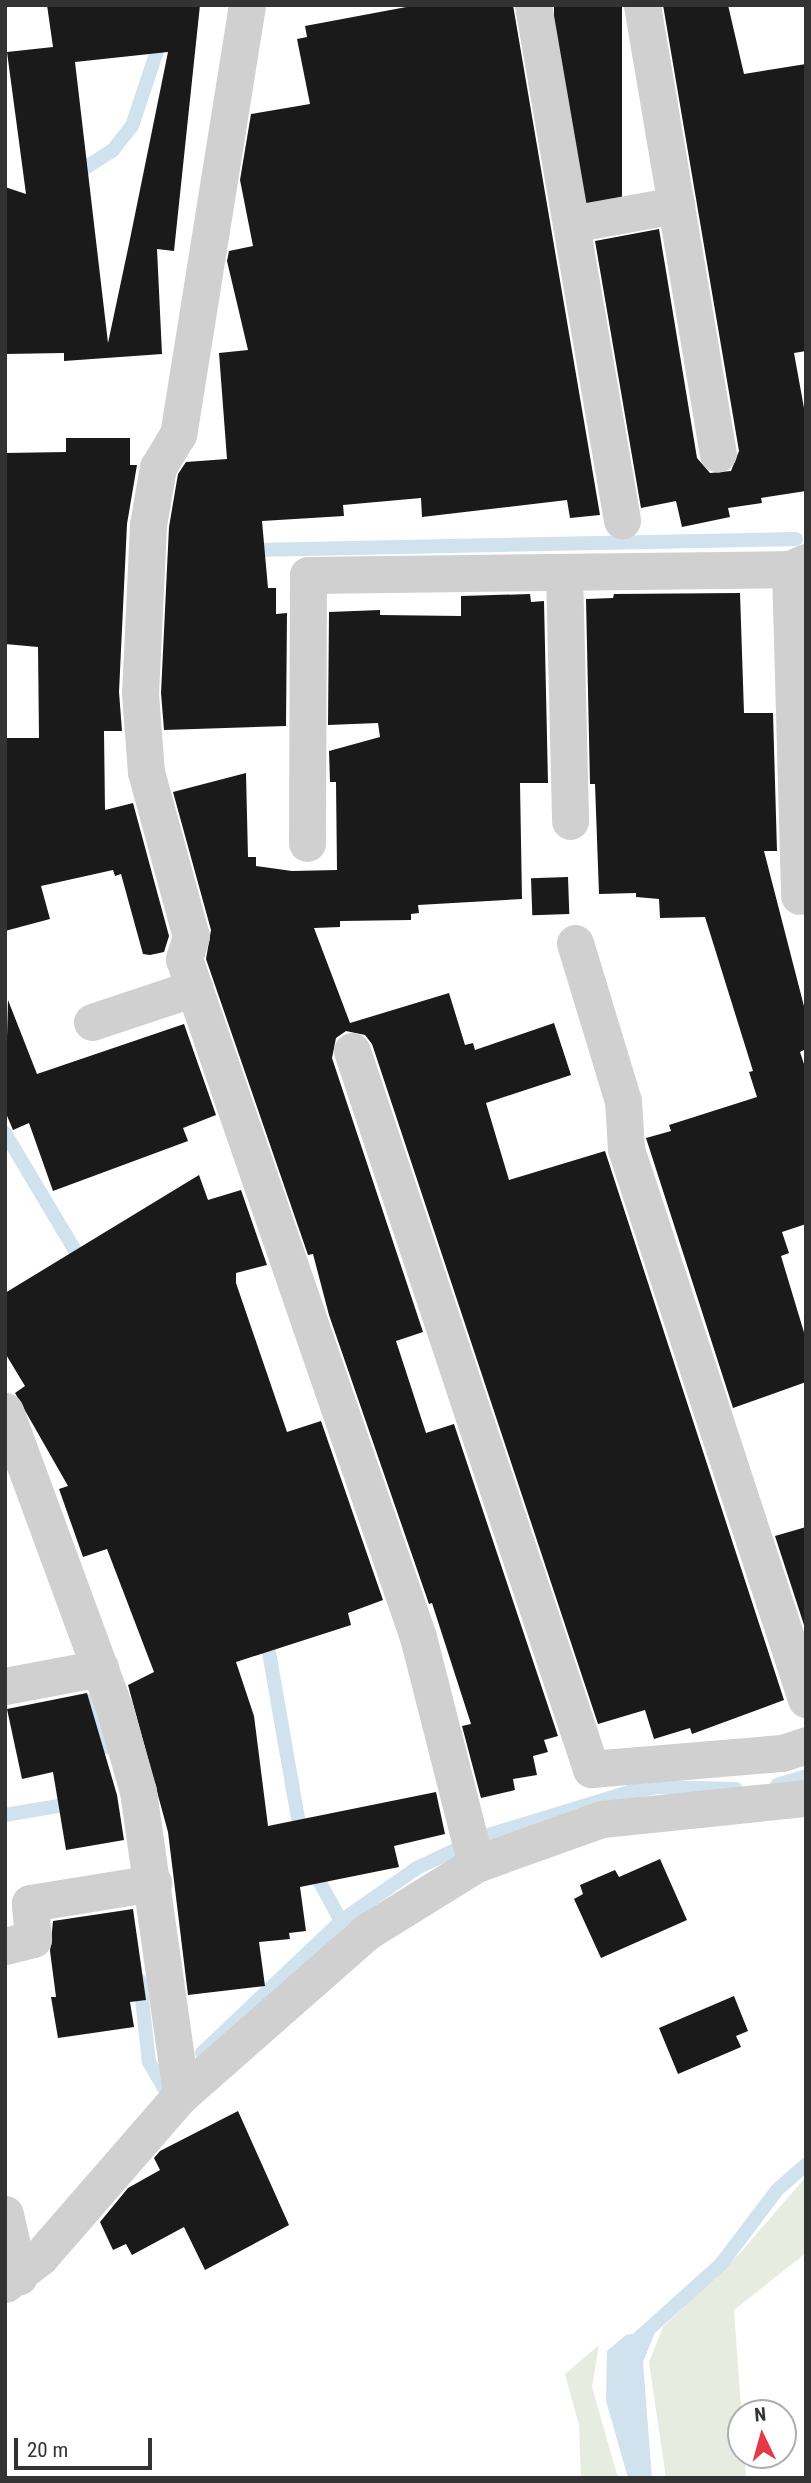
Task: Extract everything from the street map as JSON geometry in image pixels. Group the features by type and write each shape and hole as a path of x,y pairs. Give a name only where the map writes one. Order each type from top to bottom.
{"street":[{"path":"247,5 178,434 158,467 146,550 140,693 146,772 191,936 184,959 418,1637 471,1850"},
{"path":"533,5 622,520"},
{"path":"642,5 718,454"},
{"path":"571,225 676,205"},
{"path":"307,843 308,575 798,566 799,896"},
{"path":"564,572 570,821"},
{"path":"575,943 624,1101 626,1149 806,1699"},
{"path":"92,1022 194,988"},
{"path":"352,1051 597,1797"},
{"path":"5,1411 12,1453 100,1668 138,1791 181,2095"},
{"path":"5,1686 100,1668"},
{"path":"12,2280 181,2095 368,1931 471,1850 597,1797 806,1745"},
{"path":"597,1797 806,1798"},
{"path":"5,1946 33,1939 30,1903 153,1883"},
{"path":"5,2214 12,2280"}],"shaded area":[{"path":"806,2177 806,2253 734,2310 740,2399 727,2399 727,2469 745,2469 746,2478 666,2478 649,2362 663,2327 739,2254"},
{"path":"599,2345 592,2387 618,2478 581,2478 579,2425 565,2374"}],"water":[{"path":"656,2330 643,2362 652,2478 628,2478 606,2401 607,2351 626,2335"}],"building":[{"path":"47,5 200,5 174,251 157,249 162,354 64,361 64,353 5,354 5,187 26,194 7,52 53,47","holes":["168,52 108,343 75,62"]},
{"path":"417,5 513,5 600,515 570,518 567,500 422,517 421,498 343,505 344,516 262,521 268,588 276,588 276,614 287,613 286,726 164,730 161,693 169,527 178,474 186,462 227,459 219,353 248,350 227,261 229,251 253,246 240,180 251,114 310,104 297,39 307,37 305,26"},
{"path":"554,5 622,5 622,203 554,203"},
{"path":"663,5 728,5 744,74 806,64 806,351 794,353 806,419 806,491 761,498 762,503 728,508 730,517 682,527 676,501 641,508 595,241 659,229 697,458 710,473 731,471 739,451"},
{"path":"66,438 130,438 130,465 137,465 127,524 119,692 122,731 104,731 105,810 133,803 169,936 164,952 150,955 143,954 121,874 115,876 113,870 41,886 50,919 5,931 5,738 39,738 38,647 5,644 5,453 66,452"},
{"path":"740,593 744,713 773,713 777,851 764,851 806,1014 806,1049 800,1052 806,1070 806,1224 782,1232 789,1253 781,1256 806,1339 806,1382 733,1408 646,1138 671,1131 669,1125 757,1097 749,1072 753,1071 705,917 660,918 659,899 636,897 636,893 599,894 595,784 590,784 586,599 613,598 614,594"},
{"path":"530,594 531,602 544,601 548,783 520,783 522,899 418,905 419,913 411,914 411,920 340,921 340,927 314,928 350,1023 449,993 465,1045 473,1043 475,1050 554,1023 571,1075 486,1103 509,1180 605,1151 784,1700 692,1734 690,1728 654,1739 645,1710 598,1724 372,1044 365,1035 346,1031 336,1038 332,1058 423,1332 396,1341 426,1433 454,1424 558,1736 544,1740 548,1752 533,1756 537,1775 513,1779 515,1790 481,1798 462,1726 471,1724 432,1603 429,1604 329,1315 313,1254 308,1255 206,959 211,930 173,792 246,773 248,857 256,857 256,866 292,871 337,870 336,782 330,782 329,751 380,737 378,723 328,725 329,612 380,610 380,615 461,616 461,596"},
{"path":"568,877 569,914 532,915 531,878"},
{"path":"8,1000 37,1074 184,1024 216,1115 183,1128 188,1141 53,1191 29,1123 13,1130 5,1111"},
{"path":"199,1175 208,1200 241,1190 267,1265 236,1273 236,1283 287,1432 321,1421 383,1600 348,1613 351,1625 236,1662 254,1716 268,1826 436,1792 445,1834 394,1846 399,1867 300,1887 306,1931 289,1933 290,1939 259,1942 265,1986 188,1995 168,1832 128,1685 154,1672 107,1549 83,1557 59,1489 68,1486 15,1393 25,1386 5,1353 5,1293"},
{"path":"806,1527 806,1631 775,1536"},
{"path":"87,1693 117,1795 124,1840 66,1850 53,1772 22,1779 7,1709"},
{"path":"660,1859 687,1920 601,1958 574,1899 583,1894 580,1885 615,1870 619,1877"},
{"path":"133,1909 146,2000 130,2002 134,2027 58,2038 51,1997 56,1997 50,1951 53,1921"},
{"path":"734,1996 748,2031 736,2036 741,2047 678,2074 659,2028"},
{"path":"238,2111 289,2225 205,2270 184,2227 132,2255 126,2244 113,2250 100,2222 128,2188 160,2170 154,2158 160,2151"}],"waterway":[{"path":"71,177 113,150 132,126 162,36"},
{"path":"248,550 796,539"},
{"path":"5,1133 85,1267"},
{"path":"266,1635 301,1836"},
{"path":"88,1701 107,1747"},
{"path":"777,1785 806,1776"},
{"path":"312,1868 341,1921 417,1868 482,1837 629,1792 656,1787 736,1789"},
{"path":"5,1815 75,1803"},
{"path":"202,2053 341,1921"},
{"path":"140,1981 149,2062 166,2091 170,2087"},
{"path":"630,2346 721,2264 778,2189 806,2165"}]}
